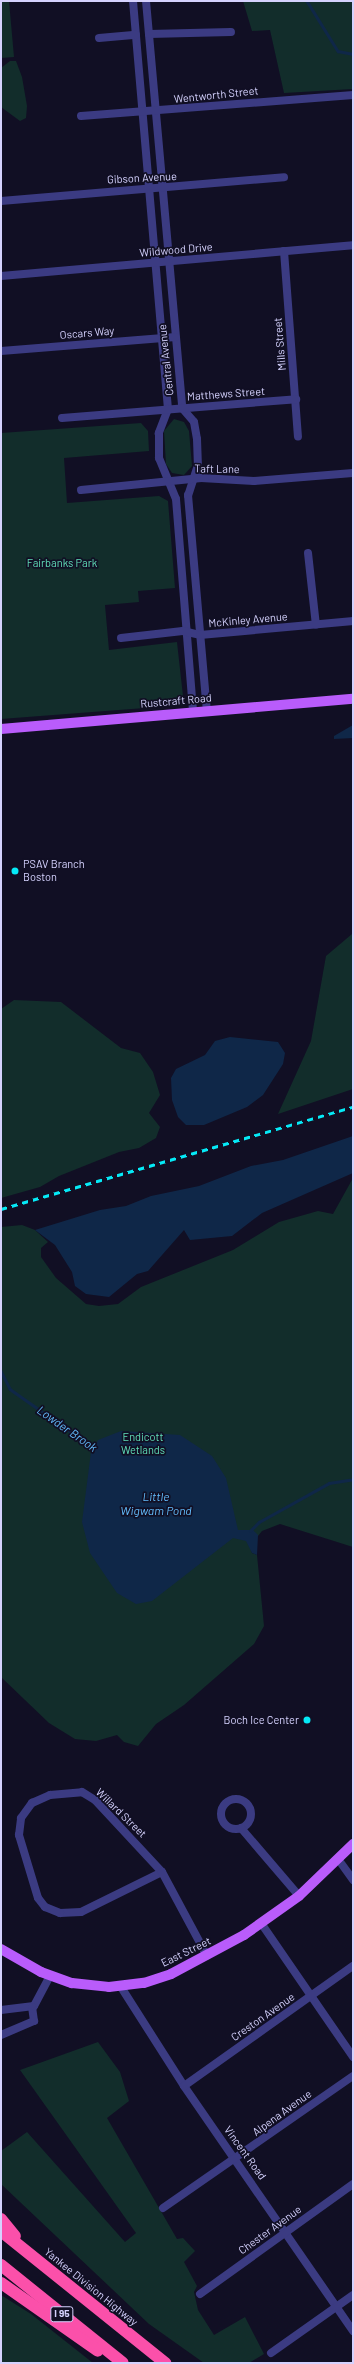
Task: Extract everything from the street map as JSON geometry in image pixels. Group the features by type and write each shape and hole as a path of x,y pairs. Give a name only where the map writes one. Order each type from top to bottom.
{"highway":[{"path":"1,2219 30,2254"},
{"name":"Yankee Division Highway","path":"1,2231 165,2363"},
{"name":"I 95","path":"1,2265 123,2363"},
{"path":"1,2283 71,2335 119,2363"}],"main road":[{"name":"Rustcraft Road","path":"1,729 353,699"},
{"name":"East Street","path":"1,1949 50,1976 86,1986 121,1987 159,1979 208,1956 261,1923 299,1896 353,1844"}],"street":[{"name":"Central Avenue","path":"133,1 141,110 168,409 158,444 161,468 176,499 194,712"},
{"name":"Central Avenue","path":"146,1 174,337 182,408 196,431 198,465 188,495 207,711"},
{"path":"149,34 231,32"},
{"path":"99,38 136,35"},
{"name":"Wentworth Street","path":"81,116 141,110 156,112 353,95"},
{"name":"Gibson Avenue","path":"1,201 149,188 162,189 284,177"},
{"name":"Wildwood Drive","path":"1,276 353,245"},
{"name":"Mills Street","path":"284,251 298,436"},
{"name":"Oscars Way","path":"1,351 174,337"},
{"name":"Matthews Street","path":"62,418 296,399"},
{"name":"Taft Lane","path":"81,490 193,479 258,481 353,474"},
{"path":"308,553 316,625"},
{"name":"McKinley Avenue","path":"121,638 188,632 200,635 353,621"},
{"name":"Willard Street","path":"162,1872 81,1912 60,1912 45,1906 38,1898 19,1835 21,1818 32,1803 50,1795 82,1792 95,1800 162,1872 208,1956"},
{"path":"241,1828 299,1896"},
{"path":"338,1859 353,1880"},
{"path":"261,1923 353,2057"},
{"name":"Creston Avenue","path":"184,2086 312,1997 353,1966"},
{"path":"1,2035 34,2021 32,2007 50,1976"},
{"name":"Vincent Road","path":"121,1987 184,2086 353,2331"},
{"path":"1,2010 20,2010 32,2007"},
{"name":"Alpena Avenue","path":"163,2208 235,2160 353,2076"},
{"name":"Chester Avenue","path":"200,2294 353,2184"},
{"path":"271,2353 353,2295"}],"green space":[{"path":"1,1 9,1 14,57 1,58"},
{"path":"243,1 353,1 353,89 284,93 270,30 252,31"},
{"path":"10,61 16,61 22,77 27,106 26,118 20,121 1,107 1,68"},
{"path":"174,419 184,422 189,431 192,466 184,475 172,473 166,464 164,431"},
{"name":"Fairbanks Park","path":"141,423 148,431 149,451 64,458 67,503 159,496 168,501 175,588 138,591 139,602 105,605 109,650 177,642 184,705 1,719 1,433"},
{"path":"353,926 353,1089 278,1114 311,1041 326,956 352,934"},
{"path":"14,1000 61,1002 121,1048 140,1053 153,1072 160,1095 149,1113 160,1127 156,1138 139,1148 119,1152 59,1176 40,1187 1,1198 1,1009"},
{"name":"Endicott Wetlands","path":"353,1178 353,1547 280,1524 262,1531 250,1546 252,1553 257,1555 264,1626 254,1644 184,1705 156,1724 138,1746 124,1742 117,1735 96,1741 75,1739 49,1723 1,1677 1,1227 22,1225 35,1230 48,1242 41,1248 41,1257 56,1278 86,1304 99,1306 118,1304 141,1287 233,1250 279,1222 318,1211 333,1214"},
{"path":"98,2042 120,2072 129,2101 107,2118 177,2239 183,2238 195,2251 184,2262 197,2286 194,2292 198,2310 214,2335 245,2317 264,2354 249,2363 204,2363 149,2324 1,2184 1,2151 27,2132 125,2242 136,2233 20,2070"},
{"path":"1,2295 31,2314 93,2363 1,2363"}],"water":[{"path":"353,725 353,738 334,739 334,736"},
{"path":"230,1037 278,1042 285,1053 283,1064 263,1095 247,1107 204,1125 186,1125 178,1117 172,1100 171,1078 176,1069 205,1055 215,1041"},
{"path":"353,1136 353,1173 262,1213 232,1236 190,1240 184,1230 148,1271 137,1274 109,1297 86,1294 75,1286 72,1272 55,1245 35,1230 100,1210 126,1206 151,1196 199,1186 251,1166 283,1160"},
{"name":"Little Wigwam Pond","path":"121,1431 180,1435 212,1456 226,1478 238,1530 253,1530 258,1535 257,1555 252,1553 246,1541 233,1538 152,1601 136,1604 117,1593 90,1553 82,1522 91,1452 98,1440"}],"waterway":[{"path":"307,1 338,51 353,54"},
{"name":"Lowder Brook","path":"1,1371 10,1389 94,1448"},
{"path":"250,1531 259,1522 329,1483 353,1479"}],"railway":[{"path":"1,1209 353,1107"}],"place":[{"name":"PSAV Branch Boston","path":"15,871"},
{"name":"Boch Ice Center","path":"307,1720"}]}
